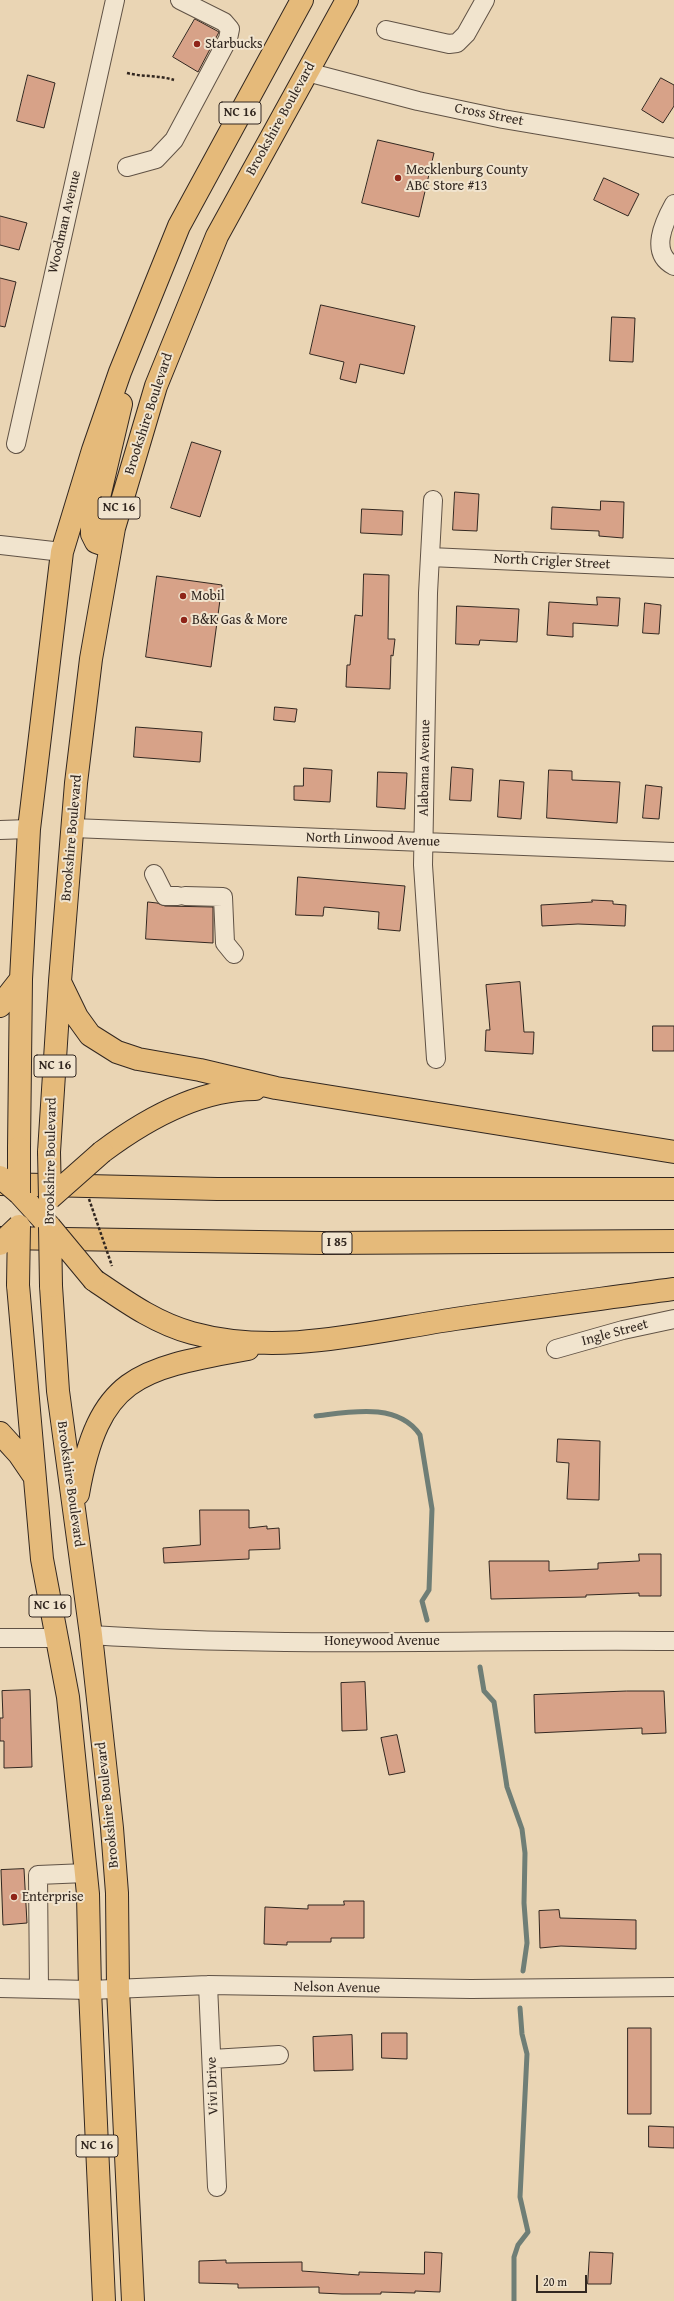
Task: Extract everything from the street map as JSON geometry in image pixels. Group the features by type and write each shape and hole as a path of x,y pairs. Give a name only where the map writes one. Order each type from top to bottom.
{"highway":[{"name":"Brookshire Boulevard","path":"104,2301 86,1872 68,1697 55,1638 42,1558 18,1285 19,1226 9,1189 19,1148 21,979 29,829 62,552 92,450 132,340 179,226 302,0"},
{"name":"Brookshire Boulevard","path":"133,2301 118,1989 117,1893 112,1828 91,1635 58,1391 51,1286 50,1227 43,1204 49,1152 60,981 73,828 91,659 110,547 156,386 217,236 347,0"},
{"path":"110,547 96,542 92,534 92,527 110,456 132,340"},
{"path":"0,1006 21,979"},
{"path":"60,981 76,1017 90,1034 117,1052 276,1088 674,1152"},
{"path":"0,1244 102,1152 141,1124 195,1100 230,1091 276,1088"},
{"path":"0,1176 9,1189 43,1204"},
{"path":"9,1189 674,1188"},
{"path":"50,1227 94,1280 137,1310 174,1328 212,1338 275,1344"},
{"name":"I 85","path":"0,1238 323,1243 674,1240"},
{"path":"74,1513 84,1461 96,1426 106,1407 124,1387 154,1370 178,1362 275,1344 311,1342 464,1318 674,1289"},
{"path":"0,1433 19,1454 35,1478"}],"street":[{"name":"Woodman Avenue","path":"16,444 115,0"},
{"path":"127,167 156,159 174,140 228,40 230,29 224,22 180,0"},
{"path":"386,30 440,42 457,43 466,34 484,0"},
{"name":"Cross Street","path":"307,72 418,101 496,117 674,148"},
{"path":"671,263 660,243 662,230 674,204"},
{"name":"Alabama Avenue","path":"434,500 430,557 423,865 436,1059"},
{"path":"0,545 62,552"},
{"name":"North Crigler Street","path":"430,557 674,568"},
{"name":"North Linwood Avenue","path":"73,828 236,836 674,852"},
{"path":"0,830 29,829"},
{"path":"154,874 164,896 223,897 225,943 234,954"},
{"name":"Ingle Street","path":"556,1349 623,1330 674,1319"},
{"name":"Honeywood Avenue","path":"91,1635 158,1639 290,1641 674,1641"},
{"path":"0,1638 55,1638"},
{"path":"39,1989 38,1875 86,1872"},
{"name":"Nelson Avenue","path":"0,1988 90,1990 208,1985 471,1989 674,1987"},
{"name":"Vivi Drive","path":"208,1985 217,2187"},
{"path":"212,2059 279,2055"}],"path":[{"path":"127,73 140,76 159,76 174,80"},
{"path":"89,1199 112,1266"}],"building":[{"name":"Starbucks","path":"195,19 219,32 198,72 173,57"},
{"path":"28,75 55,83 44,128 17,121"},
{"path":"661,78 674,85 674,106 663,123 642,110"},
{"name":"Mecklenburg County ABC Store #13","path":"378,140 434,153 419,217 362,203"},
{"path":"604,178 639,194 628,216 594,200"},
{"path":"0,216 27,223 19,250 0,245"},
{"path":"0,278 16,282 5,327 0,326"},
{"path":"321,305 415,326 404,374 360,364 356,383 340,379 344,362 310,354"},
{"path":"612,317 635,318 633,362 610,361"},
{"path":"192,442 221,451 200,517 171,508"},
{"path":"455,492 479,494 477,531 453,530"},
{"path":"601,501 624,502 623,538 599,536 599,531 551,529 552,507 600,510"},
{"path":"362,509 403,511 402,535 361,533"},
{"path":"364,574 389,575 388,639 395,639 393,656 391,655 390,689 346,687 347,665 350,665 355,615 362,616"},
{"path":"157,576 222,585 211,667 146,657"},
{"path":"597,597 620,598 618,626 573,623 573,637 547,635 549,602 597,605"},
{"path":"645,603 661,605 659,634 643,633"},
{"path":"457,606 519,609 517,642 480,640 479,645 456,644"},
{"path":"275,707 297,709 295,722 274,720"},
{"path":"136,727 202,732 200,762 134,757"},
{"path":"452,767 473,769 471,801 450,800"},
{"path":"304,768 332,770 330,802 294,800 294,786 303,786"},
{"path":"549,770 572,771 572,780 620,782 617,823 547,818"},
{"path":"378,772 407,773 405,809 377,807"},
{"path":"500,780 524,782 521,819 498,817"},
{"path":"646,785 662,787 659,819 643,818"},
{"path":"298,877 405,886 400,931 378,929 379,912 324,907 323,916 296,915"},
{"path":"592,900 613,901 613,904 626,905 625,926 578,924 542,926 541,905 592,902"},
{"path":"148,902 165,906 213,907 213,943 146,939"},
{"path":"520,982 524,1032 534,1032 533,1054 485,1051 486,1030 490,1030 486,985"},
{"path":"653,1026 674,1026 674,1051 653,1051"},
{"path":"558,1439 600,1441 599,1500 567,1499 569,1463 557,1462"},
{"path":"200,1510 249,1510 249,1528 267,1526 267,1529 279,1528 280,1549 249,1550 249,1559 164,1563 163,1548 200,1545"},
{"path":"639,1554 661,1554 661,1596 639,1596 639,1593 586,1595 586,1597 491,1599 489,1561 549,1561 549,1571 598,1569 598,1563 639,1561"},
{"path":"365,1682 367,1730 342,1731 341,1683"},
{"path":"30,1690 32,1767 4,1768 4,1741 0,1741 0,1718 3,1718 2,1691"},
{"path":"664,1691 666,1733 642,1734 642,1728 535,1733 534,1695"},
{"path":"397,1735 405,1772 389,1775 381,1738"},
{"name":"Enterprise","path":"24,1869 27,1923 3,1925 1,1870"},
{"path":"344,1901 364,1901 364,1938 331,1938 331,1942 287,1942 287,1945 264,1944 265,1907 308,1909 308,1905 344,1905"},
{"path":"559,1910 560,1918 636,1920 636,1949 561,1946 540,1948 539,1911"},
{"path":"628,2028 651,2028 651,2114 628,2114"},
{"path":"382,2033 407,2033 407,2059 382,2058"},
{"path":"352,2035 353,2070 314,2071 313,2037"},
{"path":"649,2126 674,2127 674,2148 649,2147"},
{"path":"425,2252 442,2253 440,2292 415,2291 415,2293 381,2292 381,2294 342,2294 319,2293 319,2287 238,2288 238,2284 199,2283 199,2261 226,2260 226,2263 302,2262 302,2271 359,2275 359,2272 424,2274"},
{"path":"590,2252 613,2253 611,2284 588,2284"}],"waterway":[{"path":"316,1416 358,1412 386,1413 411,1425 420,1435 432,1509 429,1590 422,1601 427,1620"},
{"path":"480,1667 484,1691 494,1702 507,1787 522,1829 525,1853 524,1903 527,1943 523,1971"},
{"path":"514,2301 514,2257 518,2245 528,2232 520,2197 527,2054 522,2034 520,2008"}],"place":[{"name":"Starbucks","path":"197,44"},
{"name":"Mecklenburg County ABC Store #13","path":"398,178"},
{"name":"Mobil","path":"183,596"},
{"name":"B&K Gas & More","path":"184,620"},
{"name":"Enterprise","path":"14,1897"}]}
